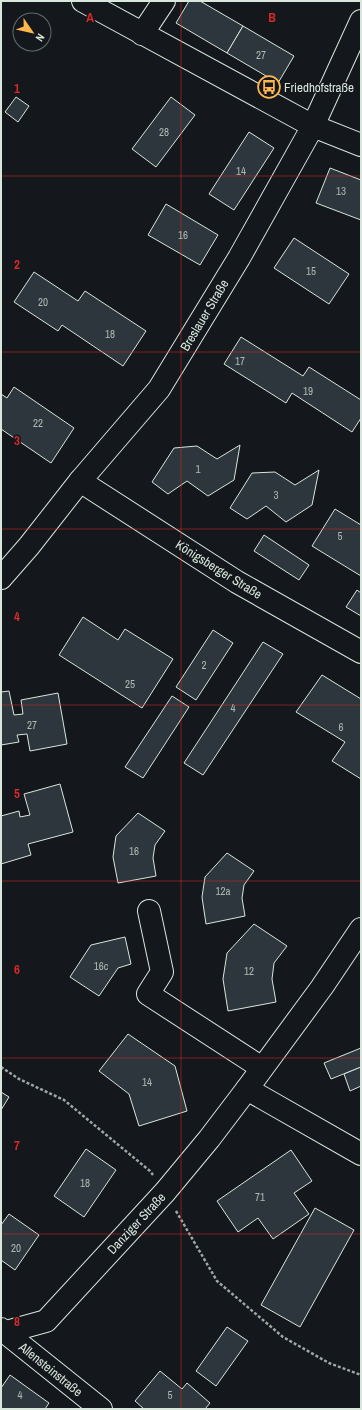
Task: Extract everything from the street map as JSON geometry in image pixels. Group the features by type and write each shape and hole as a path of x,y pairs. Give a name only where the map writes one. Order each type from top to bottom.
{"street":[{"path":"83,1 313,126 361,145"},
{"path":"142,34 164,1"},
{"name":"Breslauer Straße","path":"1,578 159,389 239,258 313,126 361,21"},
{"name":"Königsberger Straße","path":"80,482 237,582 361,652"},
{"path":"149,911 162,972 148,994 262,1068"},
{"name":"Danziger Straße","path":"4,1331 46,1320 165,1192 209,1139 247,1089 322,987 361,929"},
{"path":"247,1089 361,1154"},
{"name":"Allensteinstraße","path":"4,1331 101,1409"}],"path":[{"path":"1,1067 19,1079 64,1100 150,1171 165,1192 217,1282 283,1337 329,1363 361,1375"}],"building":[{"path":"189,1 200,1 243,26 227,53 176,23"},
{"path":"243,26 294,56 278,83 227,53"},
{"path":"16,97 29,106 18,122 5,112"},
{"path":"171,97 195,115 156,167 132,149"},
{"path":"249,132 274,148 234,210 209,194"},
{"path":"330,168 361,180 361,220 316,203"},
{"path":"166,204 218,235 200,265 148,235"},
{"path":"294,238 349,274 329,304 274,268"},
{"path":"34,272 78,301 85,291 146,331 123,366 62,325 58,331 14,302"},
{"path":"241,337 303,376 309,367 361,400 361,418 352,432 292,393 286,403 224,364"},
{"path":"14,387 74,428 51,463 1,429 1,394 7,398"},
{"path":"240,445 234,480 208,496 187,481 168,494 152,482 174,448 197,446 217,459"},
{"path":"319,470 312,505 286,522 266,506 247,519 230,508 252,473 275,472 295,485"},
{"path":"335,509 361,525 361,576 312,546"},
{"path":"264,535 309,565 299,580 254,551"},
{"path":"357,590 361,593 361,616 346,607"},
{"path":"83,617 118,640 125,629 173,659 142,708 59,655"},
{"path":"213,630 233,643 196,700 176,687"},
{"path":"263,642 283,654 203,775 184,763"},
{"path":"322,675 361,699 361,779 332,761 345,742 296,712"},
{"path":"9,691 14,715 23,714 21,700 58,693 67,744 30,751 27,734 17,735 19,742 1,745 1,692"},
{"path":"172,696 189,707 143,778 125,767"},
{"path":"60,784 73,832 28,844 31,855 1,864 1,816 19,811 20,817 30,815 24,794"},
{"path":"138,813 165,831 155,845 153,858 156,876 118,883 113,857 116,836"},
{"path":"227,853 254,871 244,885 242,898 245,916 206,924 202,897 205,877"},
{"path":"254,924 287,946 274,963 272,979 276,1002 228,1011 223,979 227,953"},
{"path":"125,937 131,964 118,968 99,996 70,977 91,945"},
{"path":"128,1034 175,1066 187,1111 139,1126 129,1094 99,1071"},
{"path":"361,1048 361,1067 331,1079 324,1063"},
{"path":"361,1067 361,1086 350,1091 344,1074"},
{"path":"1,1092 9,1097 1,1110"},
{"path":"86,1149 116,1170 84,1217 54,1196"},
{"path":"291,1150 312,1181 294,1193 309,1214 273,1239 258,1218 238,1232 217,1201"},
{"path":"315,1208 354,1230 300,1327 261,1305"},
{"path":"9,1214 39,1235 15,1270 1,1260 1,1225"},
{"path":"227,1327 248,1341 216,1386 196,1371"},
{"path":"160,1371 182,1389 187,1383 210,1403 205,1409 144,1409 135,1401"},
{"path":"10,1375 49,1403 45,1409 1,1409 1,1388"}],"place":[{"name":"Friedhofstraße","path":"269,87"}]}
